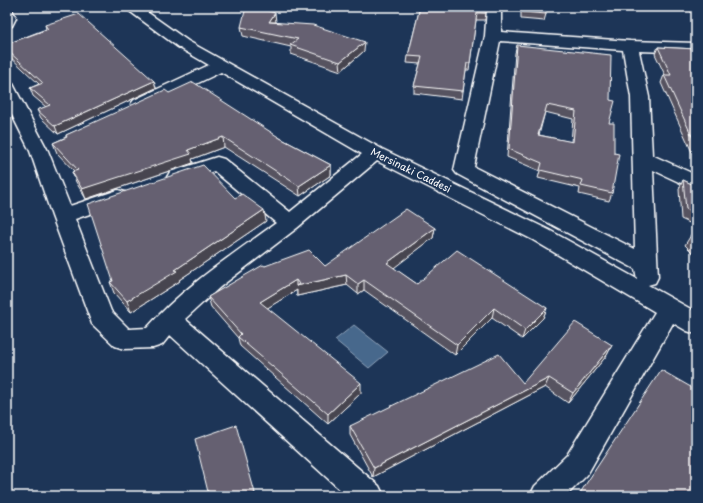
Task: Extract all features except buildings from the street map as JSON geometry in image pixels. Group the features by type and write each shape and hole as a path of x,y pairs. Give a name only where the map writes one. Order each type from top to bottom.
{"street":[{"name":"Mersinaki Caddesi","path":"131,7 183,44 375,153 541,235 696,324"},
{"path":"494,7 493,36 464,170 646,265"},
{"path":"7,13 9,18 7,24"},
{"path":"493,36 630,46 696,48"},
{"path":"630,46 640,97 647,295"},
{"path":"123,112 221,66"},
{"path":"7,88 46,148 62,216 101,317 124,339 153,338 168,319 210,283 290,223 375,153"},
{"path":"642,158 696,183"},
{"path":"158,183 217,163 290,223"},
{"path":"62,216 136,191"},
{"path":"545,496 577,465 669,309"},
{"path":"168,319 369,496"}],"water":[{"path":"354,325 388,352 369,368 335,340"}]}
